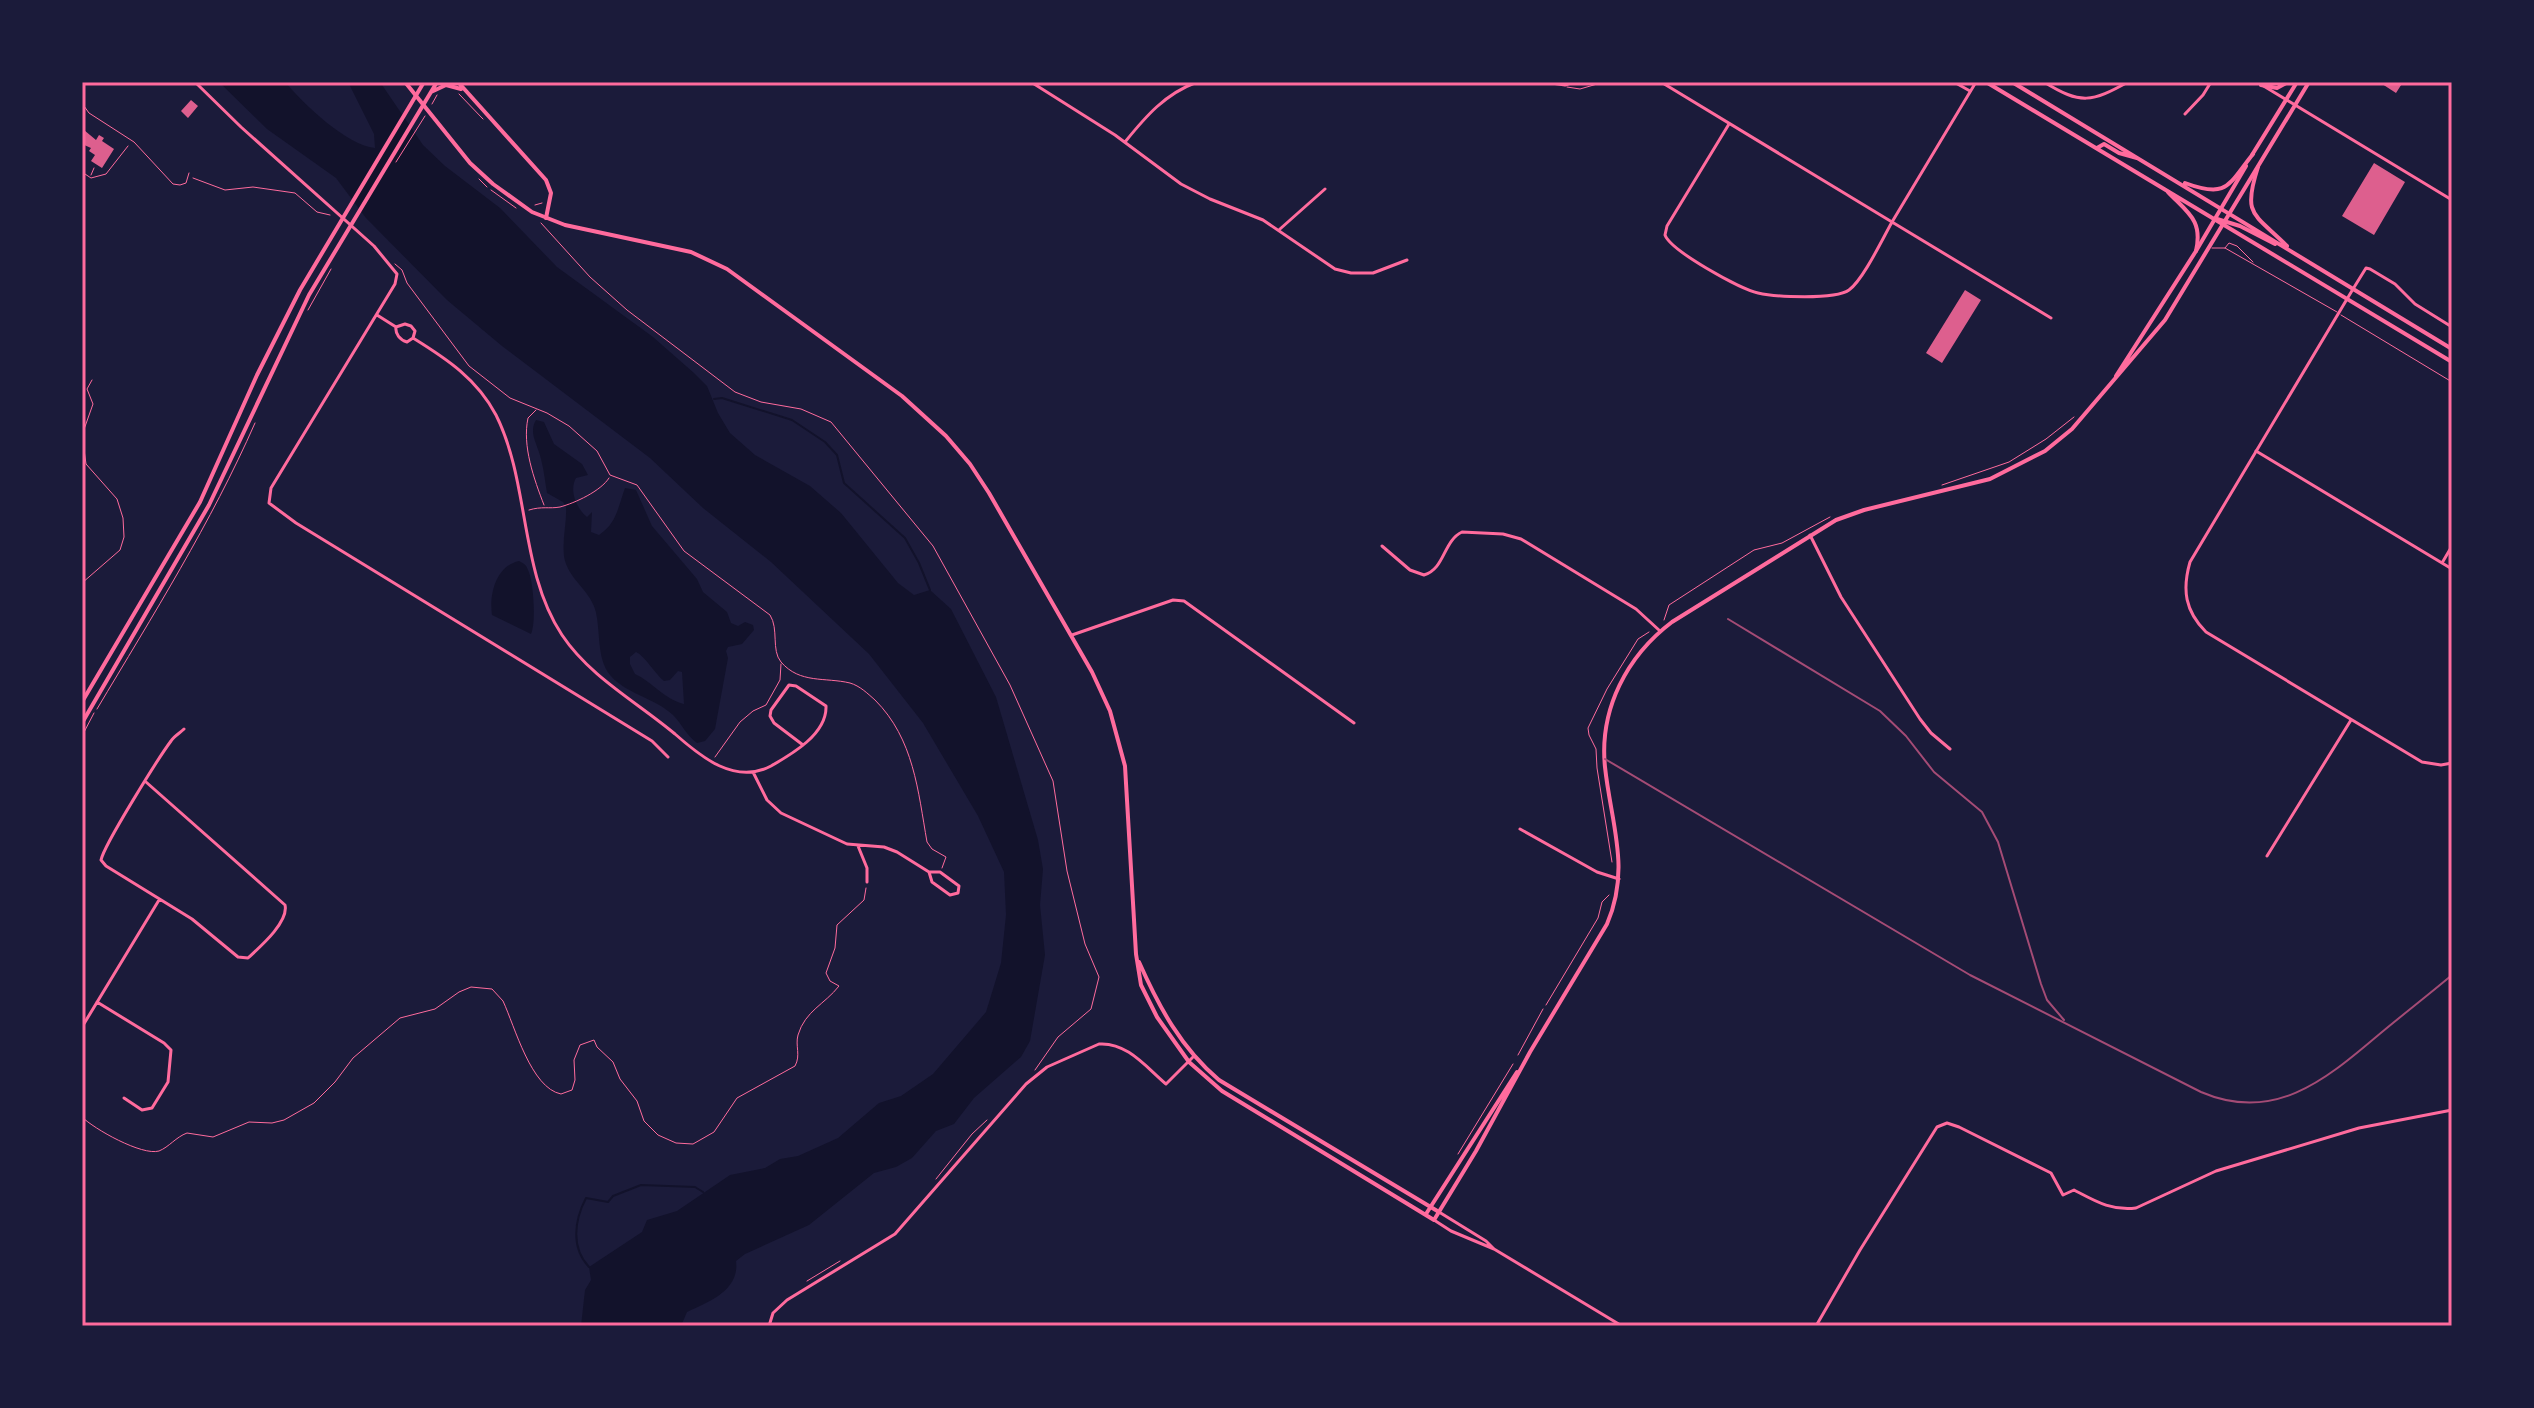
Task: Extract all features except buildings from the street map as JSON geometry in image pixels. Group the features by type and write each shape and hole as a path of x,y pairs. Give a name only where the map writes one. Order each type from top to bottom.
{"main road":[{"path":"405,82 477,169 532,212 565,225 670,246 705,257 746,282 902,396 946,436 970,464 1072,635 1110,711 1125,766 1136,954 1141,985 1157,1017 1189,1062 1222,1091 1434,1220 1607,924 1619,879 1619,854 1605,768 1607,723 1625,674 1641,650 1661,631 1836,520 1864,510 1990,479 2045,451 2072,429 2165,320 2309,82"},
{"path":"82,702 200,502 278,331 424,82"},
{"path":"82,723 209,505 288,336 437,82"},
{"path":"458,82 546,180 551,193 546,218"},
{"path":"1986,82 2215,219 2295,254"},
{"path":"2012,82 2452,349"},
{"path":"2259,83 2277,88 2288,82"},
{"path":"2103,395 2196,251 2297,82"},
{"path":"430,92 446,85 463,89"},
{"path":"2097,148 2104,144 2119,153 2143,160"},
{"path":"2173,178 2215,191 2226,186 2253,154"},
{"path":"2258,167 2249,195 2251,209 2295,254"},
{"path":"2164,188 2197,224 2196,251"},
{"path":"2224,222 2452,362"},
{"path":"1136,954 1165,1017 1194,1056 1229,1087 1439,1212"},
{"path":"1426,1214 1523,1064"}],"street":[{"path":"195,82 374,246 397,276 377,315 271,488 269,503 296,523 652,741 668,757"},
{"path":"1031,82 1125,142 1191,190 1246,211 1280,229 1325,264 1344,272 1373,273 1407,260"},
{"path":"1125,142 1157,105 1197,82"},
{"path":"1545,82 1565,85 1574,82"},
{"path":"1661,82 2051,318"},
{"path":"1954,82 1970,91"},
{"path":"1729,124 1667,226 1665,235 1674,247 1744,288 1763,294 1840,294 1857,281 1976,82"},
{"path":"2044,82 2063,94 2086,100 2105,96 2128,82"},
{"path":"2185,114 2211,82"},
{"path":"2259,83 2452,200"},
{"path":"1280,229 1325,189"},
{"path":"2452,327 2415,304 2395,284 2366,268 2190,562 2184,583 2186,601 2196,622 2206,632 2422,762 2452,763"},
{"path":"377,315 396,327 402,340 407,342 413,338 415,331 411,326 396,327"},
{"path":"413,338 465,374 488,402 506,440 546,603 563,636 579,656 610,686 711,763 730,770 753,772 773,765 803,745 821,724 827,709 822,702 791,685 784,689 770,716 774,723 803,745"},
{"path":"2256,451 2452,569"},
{"path":"1382,546 1410,570 1424,575 1434,571 1453,539 1462,532 1513,536 1624,601 1661,631"},
{"path":"1810,535 1841,597 1920,719 1950,749"},
{"path":"2442,563 2452,546"},
{"path":"1072,635 1173,600 1184,601 1354,723"},
{"path":"2267,856 2351,720"},
{"path":"146,782 285,905 287,911 283,920 252,954 243,958 235,955 192,919 101,860 103,853 146,782 171,741 184,729"},
{"path":"753,772 763,795 776,809 838,840 858,846 890,849 929,872 939,872 959,886 957,894 950,895 933,884 929,872"},
{"path":"1520,829 1597,872 1619,879"},
{"path":"858,846 867,868 867,882"},
{"path":"82,1027 160,899"},
{"path":"97,1002 171,1050 168,1082 154,1105 142,1110 124,1098"},
{"path":"769,1326 773,1313 787,1300 902,1229 1013,1098 1047,1067 1108,1043 1123,1048 1166,1084 1194,1056"},
{"path":"1816,1326 1937,1127 1947,1123 2051,1173 2063,1195 2074,1190 2110,1208 2136,1208 2216,1171 2359,1128 2452,1110"},
{"path":"1439,1212 1494,1249"},
{"path":"1434,1220 1451,1231 1494,1249 1622,1326"}],"lane":[{"path":"1565,85 1580,89 1604,82"},
{"path":"84,106 89,113 134,142 173,184 186,183 189,173"},
{"path":"2225,248 2229,243 2234,244 2255,264"},
{"path":"2203,256 2215,246 2225,248 2452,382"}],"path":[{"path":"453,91 481,117"},
{"path":"437,96 440,92"},
{"path":"82,172 90,177 106,174 123,150 134,142"},
{"path":"90,177 94,168"},
{"path":"189,173 199,182 221,189 253,187 295,193 317,212 334,215"},
{"path":"535,205 545,198"},
{"path":"540,221 600,285 735,392 761,402 801,409 831,422 933,546 1010,685 1053,781 1067,871 1085,944 1099,977 1091,1009 1058,1037 1031,1074"},
{"path":"396,263 407,283 469,366 510,398 563,421 590,443 610,475 637,485 684,551 770,615 775,625 781,662 809,679 855,685 884,710 910,755 928,845 946,859 939,872"},
{"path":"307,313 333,266"},
{"path":"82,583 103,568 120,550 124,537 123,518 117,499 86,464 82,435 93,404 87,389 92,380"},
{"path":"537,409 528,418 526,434 532,470 544,505"},
{"path":"1936,488 2009,462 2046,439 2078,413"},
{"path":"523,511 544,505 561,506 604,485 610,475"},
{"path":"713,760 744,718 766,705 780,680 781,662"},
{"path":"82,1117 140,1150 153,1152 187,1133 213,1137 249,1122 279,1122 314,1103 338,1079 353,1058 400,1018 435,1009 459,992 482,987 495,991 503,1001 533,1071 548,1089 561,1094 572,1090 574,1060 580,1045 594,1040 597,1047 612,1060 620,1079 639,1104 641,1118 652,1130 672,1142 693,1144 715,1130 737,1098 795,1066 799,1057 797,1040 804,1023 815,1007 839,986 830,981 826,973 835,948 836,928 864,900 867,882"},
{"path":"1546,1005 1596,921 1602,902 1611,893"},
{"path":"1518,1055 1543,1009"},
{"path":"1456,1157 1513,1064"},
{"path":"935,1183 940,1172 972,1134 990,1118"},
{"path":"807,1282 847,1258"}],"shaded area":[{"path":"219,82 285,82 339,132 351,140 375,148 374,134 348,82 380,82 423,145 445,166 500,208 557,267 653,337 707,386 730,433 755,455 810,486 841,513 898,583 914,595 930,590 951,609 996,697 1038,840 1043,869 1040,905 1045,955 1030,1041 1021,1057 974,1098 954,1124 936,1131 912,1158 896,1167 874,1173 809,1225 745,1254 736,1261 736,1271 728,1287 713,1299 687,1312 681,1326 581,1326 585,1290 591,1280 589,1267 642,1232 647,1220 677,1211 730,1175 765,1168 780,1159 798,1156 838,1138 879,1103 901,1096 933,1074 986,1012 1001,963 1006,915 1004,872 978,816 923,723 869,654 771,562 703,508 650,458 502,346 447,300 366,218 336,178 267,129"},
{"path":"536,420 544,422 554,444 582,464 588,475 576,478 573,488 583,513 587,517 592,512 591,532 599,535 610,525 625,488 636,490 652,526 697,579 703,592 727,612 731,623 753,625 754,630 742,644 728,647 726,651 728,658 715,729 705,741 697,743 673,715 624,687 606,668 595,609 566,564 566,507 547,493 533,434","holes":["636,652 664,681 670,680 678,671 682,672 684,704 635,674 630,657"]},
{"path":"519,561 525,564 532,584 534,613 531,634 492,615 496,582 505,569"}],"waterway":[{"path":"714,399 722,398 792,420 825,442 837,455 844,483 905,538 930,590"},
{"path":"589,1267 579,1251 576,1234 586,1198 608,1202 613,1196 641,1185 695,1187 703,1192"}],"railway":[{"path":"1728,619 1880,711 1906,736 1934,772 1982,812 1998,842 2047,1000 2064,1020"},
{"path":"1605,759 1970,975 2201,1092 2227,1100 2251,1103 2274,1100 2317,1082 2452,975"}]}
